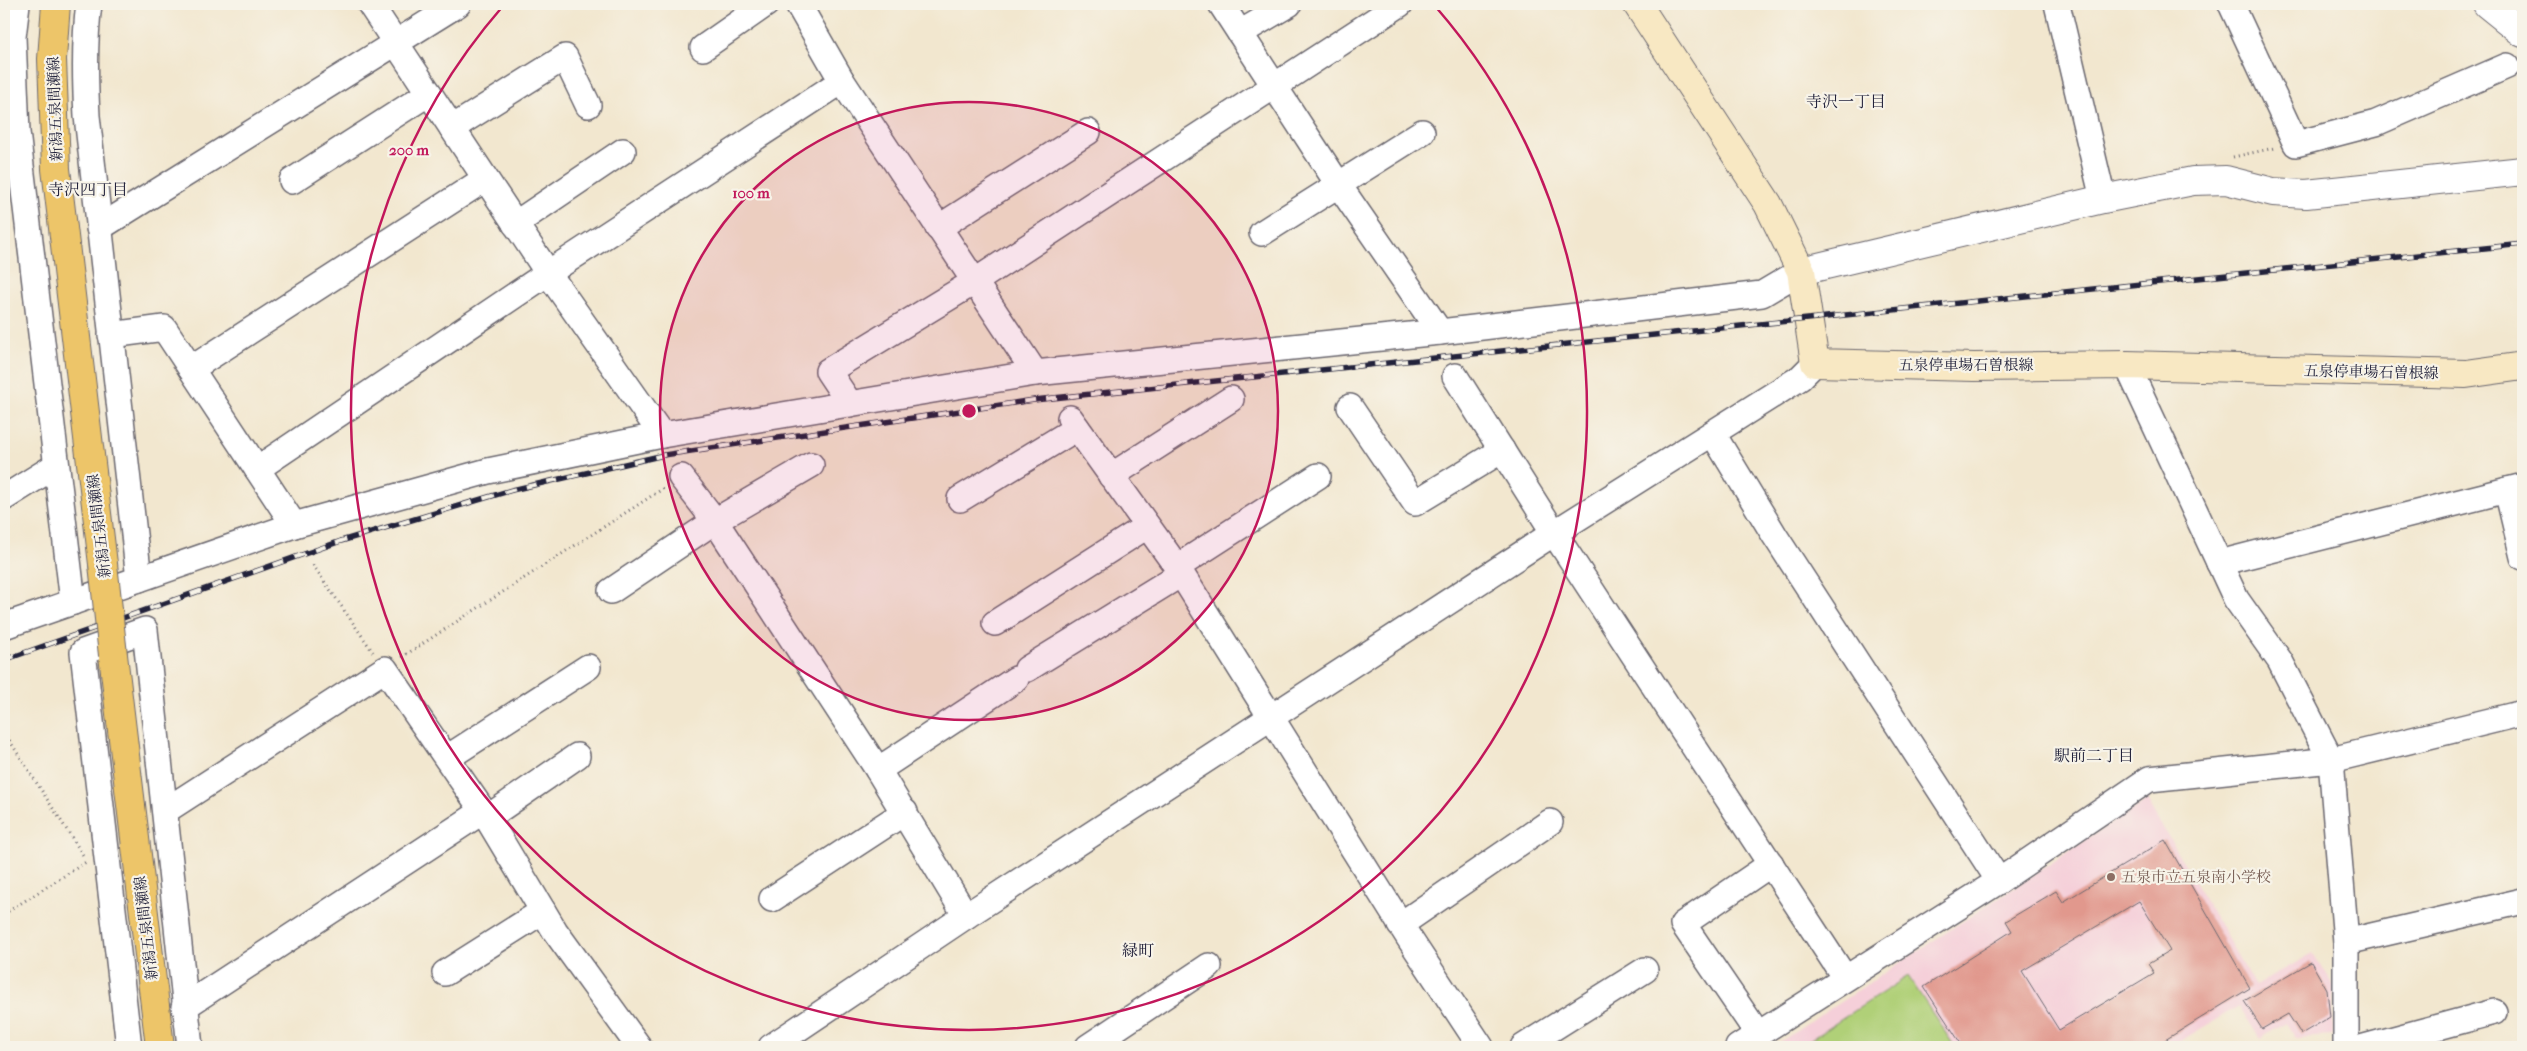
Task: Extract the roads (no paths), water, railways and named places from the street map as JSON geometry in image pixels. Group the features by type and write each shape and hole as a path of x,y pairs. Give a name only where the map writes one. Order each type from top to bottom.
{"main road":[{"name":"新潟五泉間瀬線","path":"56,4 52,59 56,169 160,1047"},
{"path":"1637,4 1768,204 1801,271 1815,363"},
{"name":"五泉停車場石曽根線","path":"1815,363 1974,367 2127,365 2466,374 2523,366"}],"street":[{"path":"17,4 9,37 17,132 55,466 73,602"},
{"path":"89,4 86,26 85,78 99,228 139,579"},
{"path":"370,4 515,224 662,435"},
{"path":"99,228 458,4"},
{"path":"703,48 766,4"},
{"path":"798,4 842,82 1036,373"},
{"path":"1221,4 1338,184 1440,332"},
{"path":"1240,33 1289,4"},
{"path":"850,404 828,371 974,282 1400,4"},
{"path":"2057,4 2103,199"},
{"path":"2231,4 2296,144 2376,123 2507,66"},
{"path":"2487,4 2523,32"},
{"path":"452,128 565,57 588,105"},
{"path":"257,469 548,272 842,82"},
{"path":"292,181 429,94"},
{"path":"938,228 1088,132"},
{"path":"1262,234 1422,132"},
{"path":"515,224 623,151"},
{"path":"4,626 294,525 488,471 662,435 1036,373 1440,332 1762,294 1801,271 2103,199 2193,181 2226,180 2273,192 2306,194 2523,170"},
{"path":"191,369 486,179"},
{"path":"111,335 164,328 294,525"},
{"path":"772,1047 966,916 1554,533 1800,378 1815,363"},
{"path":"2127,365 2236,599 2280,661 2331,760 2346,942 2346,1047"},
{"path":"1455,376 1554,533 1845,978"},
{"path":"1111,476 1231,400"},
{"path":"1350,407 1414,503 1502,450"},
{"path":"960,499 1073,423 1179,571 1400,925 1481,1047"},
{"path":"1713,434 1775,536 1999,881"},
{"path":"611,590 715,521 811,465"},
{"path":"4,498 55,466"},
{"path":"878,770 1179,571 1318,476"},
{"path":"681,477 715,521 878,770 966,916"},
{"path":"2219,563 2515,488 2523,557"},
{"path":"995,623 1147,526"},
{"path":"129,1047 96,855 83,652 145,630 184,1007 190,1047"},
{"path":"446,758 588,667"},
{"path":"165,810 384,668 485,815 556,932 639,1047"},
{"path":"1771,864 1684,924 1748,1041 1999,881 2149,779 2331,760 2523,713"},
{"path":"184,1007 577,756"},
{"path":"772,899 905,812"},
{"path":"1400,925 1550,822"},
{"path":"2346,942 2523,902"},
{"path":"444,973 543,911"},
{"path":"1088,1047 1209,966"},
{"path":"1523,1047 1645,970"},
{"path":"2364,1047 2494,1012"}],"railway":[{"path":"4,660 341,541 512,490 664,455 1034,400 2523,244"}],"place":[{"name":"五泉市立五泉南小学校","path":"2111,877"}],"district":[{"name":"寺沢一丁目","path":"1846,101"},
{"name":"寺沢四丁目","path":"88,189"},
{"name":"駅前二丁目","path":"2094,755"},
{"name":"緑町","path":"1138,950"}]}
